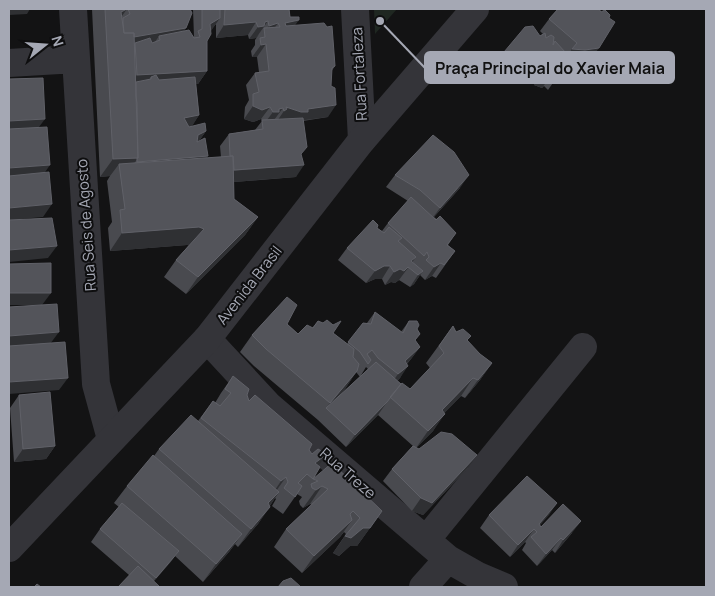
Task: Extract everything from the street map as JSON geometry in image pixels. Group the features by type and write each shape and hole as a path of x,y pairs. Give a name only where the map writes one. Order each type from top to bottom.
{"street":[{"name":"Rua Seis de Agosto","path":"73,9 96,384 111,439"},
{"name":"Rua Fortaleza","path":"355,9 362,140"},
{"name":"Avenida Brasil","path":"9,548 206,340 362,140 474,9"},
{"path":"9,63 76,59"},
{"name":"Rua Treze","path":"206,340 269,406 448,559 478,576 504,587"},
{"path":"426,540 583,347"},
{"path":"423,587 448,559"}],"shaded area":[{"path":"374,9 397,9 375,34"}],"building":[{"path":"105,9 127,9 121,12 124,33 134,33 138,158 113,159"},
{"path":"128,9 190,9 192,13 186,28 134,37 134,33 124,33 123,18 130,14"},
{"path":"202,9 220,9 220,18 210,24 211,34 207,41 207,71 137,75 135,43 150,38 152,43 160,40 159,36 189,30 194,38 200,37 198,31 202,29"},
{"path":"225,9 289,9 290,17 299,17 299,20 285,23 286,26 324,23 327,27 332,26 335,66 332,68 331,86 335,88 336,105 308,109 308,112 301,112 286,107 287,109 284,111 283,108 279,109 279,112 273,112 270,107 262,110 253,106 253,94 259,92 255,73 269,71 266,44 261,45 260,38 265,37 264,28 280,27 278,23 269,26 268,21 265,22 264,26 258,27 256,22 224,25"},
{"path":"558,9 599,9 601,12 605,10 610,15 609,18 615,22 599,48 572,49 577,43 549,19"},
{"path":"533,26 540,36 545,33 546,38 551,35 554,37 553,45 555,41 566,53 564,57 557,58 559,62 555,69 559,72 557,77 553,73 551,76 543,73 546,71 542,68 534,70 529,68 524,62 517,67 499,58 525,27"},
{"path":"156,75 159,80 195,77 199,115 184,118 189,127 205,123 206,131 198,135 197,142 205,138 208,156 137,162 136,82 151,79 151,77"},
{"path":"43,78 45,119 9,121 9,79"},
{"path":"303,118 307,147 301,154 304,165 234,170 233,156 230,156 229,134 263,129 262,120"},
{"path":"47,127 50,165 9,168 9,129"},
{"path":"433,135 454,152 469,175 440,208 420,190 395,175"},
{"path":"233,156 234,199 258,217 198,277 176,260 204,229 199,227 122,233 120,210 125,209 119,164"},
{"path":"49,172 52,204 9,208 9,176"},
{"path":"411,197 436,220 440,216 456,233 447,245 455,251 444,265 441,263 434,267 426,260 429,257 427,252 424,256 388,223"},
{"path":"52,218 57,246 9,250 9,220"},
{"path":"373,220 378,225 377,228 384,233 389,227 402,238 398,241 416,257 411,261 423,271 418,275 408,267 404,271 400,269 394,272 390,266 384,266 375,271 347,248"},
{"path":"51,263 51,293 9,293 9,264"},
{"path":"287,297 297,305 287,324 298,334 307,325 313,328 318,321 323,323 327,320 333,325 341,321 333,333 354,349 353,357 359,364 357,371 330,403 252,335"},
{"path":"57,304 59,332 9,336 9,307"},
{"path":"375,312 403,333 409,321 417,321 419,325 417,329 420,334 415,340 420,347 405,361 408,366 398,374 378,358 372,350 367,354 371,360 368,364 360,352 348,342 363,323 371,324"},
{"path":"453,326 456,332 463,329 471,336 467,340 480,354 492,363 478,380 473,378 442,410 445,414 428,431 390,397 402,383 410,389 444,353 439,346"},
{"path":"65,342 68,378 9,382 9,346"},
{"path":"376,362 401,384 387,402 355,435 326,408"},
{"path":"233,376 249,389 247,395 249,401 255,395 312,444 309,450 312,454 318,449 327,454 315,463 320,467 313,479 307,474 298,483 302,486 295,497 284,488 288,482 286,477 281,481 201,418 213,401 220,406 231,393 225,389"},
{"path":"50,392 55,446 23,449 19,395"},
{"path":"191,415 279,492 268,503 270,507 251,529 159,449"},
{"path":"441,432 452,434 477,455 432,503 421,498 392,469 413,446 419,449"},
{"path":"153,455 242,534 216,564 127,486"},
{"path":"332,463 382,511 370,528 363,528 351,538 345,536 360,518 353,511 350,514 352,520 314,556 286,529 328,489 322,486 316,490 312,488 311,484 318,481 313,479"},
{"path":"527,476 557,503 539,524 541,527 563,504 581,521 546,554 531,537 537,532 534,529 518,545 489,515"},
{"path":"122,503 179,551 156,578 100,529"},
{"path":"138,566 160,587 118,587"},
{"path":"291,578 301,587 278,587 283,581"}],"place":[{"name":"Praça Principal do Xavier Maia","path":"380,21"}]}
